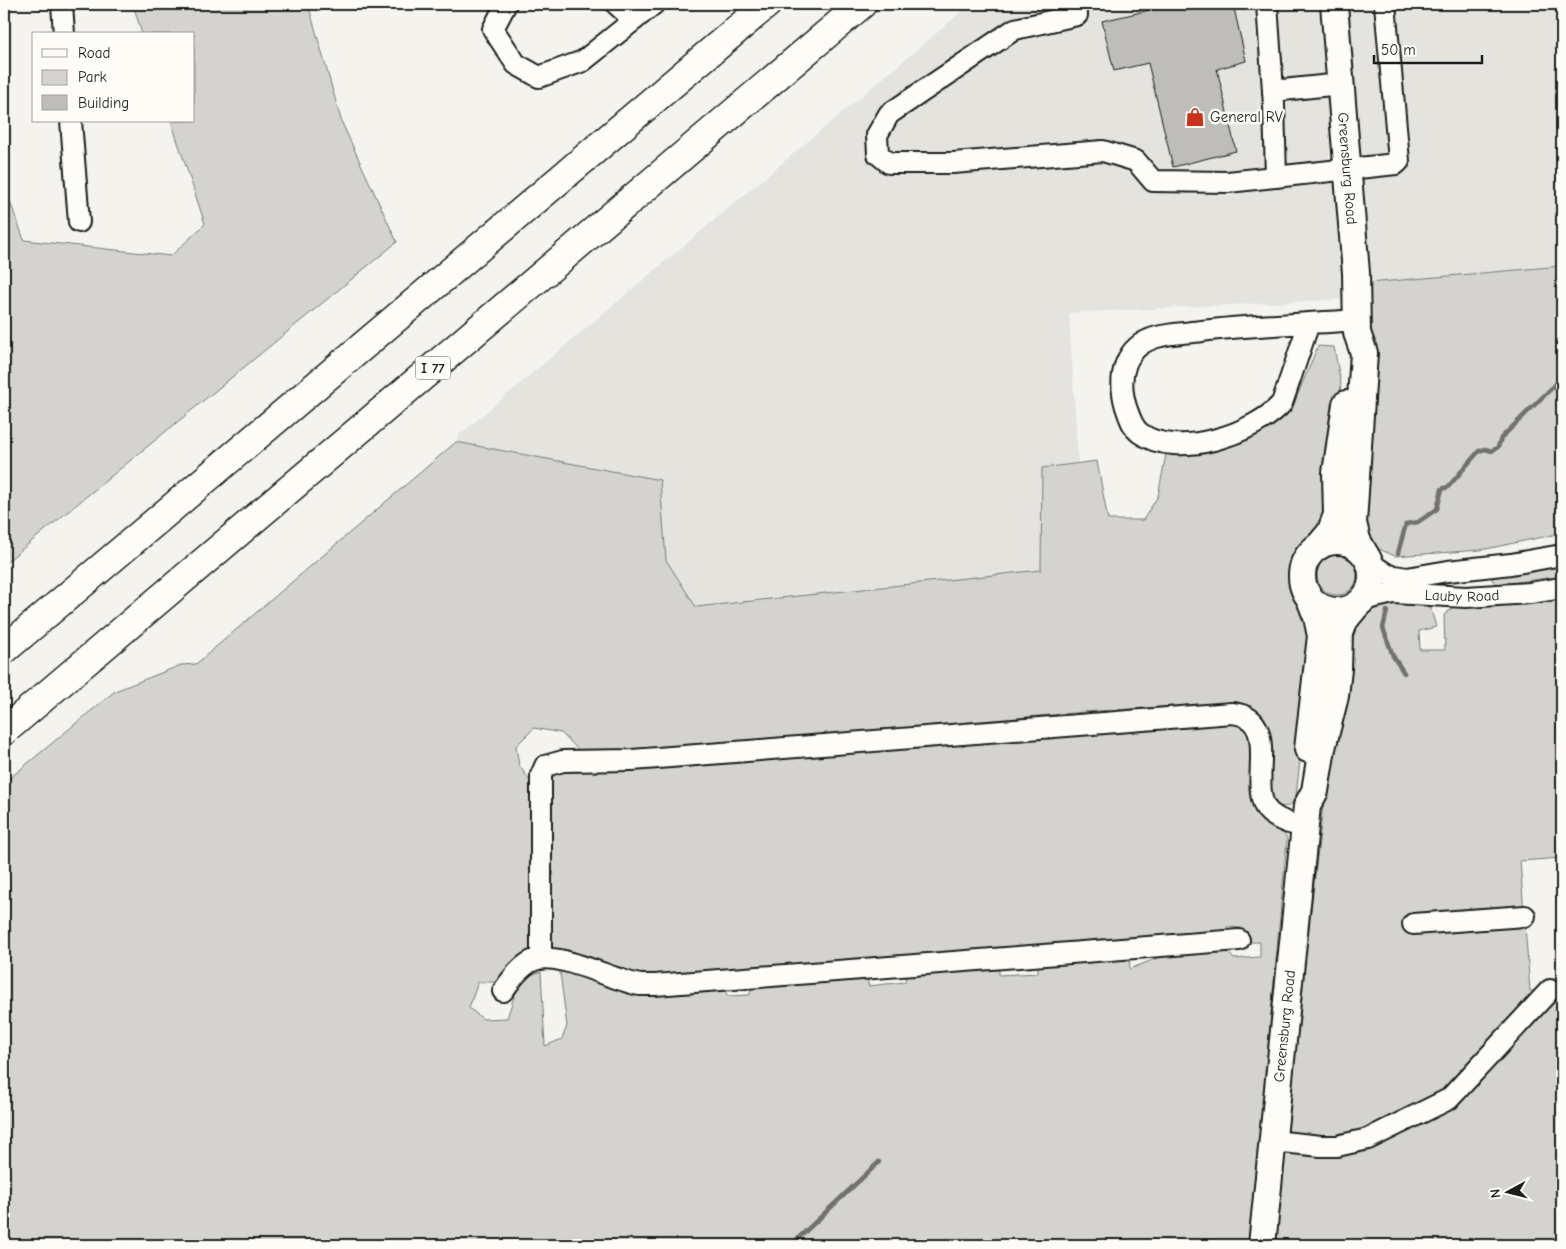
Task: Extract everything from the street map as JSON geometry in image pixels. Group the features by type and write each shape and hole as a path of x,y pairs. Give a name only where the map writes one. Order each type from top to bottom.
{"highway":[{"path":"4,650 767,4"},
{"name":"I 77","path":"4,731 862,4"}],"main road":[{"name":"Greensburg Road","path":"1334,4 1356,274 1357,326 1364,353 1360,436 1353,517 1357,540 1368,559"},
{"name":"Greensburg Road","path":"1319,546 1330,533 1337,515 1338,461 1350,354 1357,326"},
{"path":"1330,542 1345,542 1359,548 1368,559 1372,582 1369,592 1360,602 1343,611 1333,611 1322,608 1310,599 1303,585 1303,569 1309,556 1319,546 1330,542"},
{"name":"Greensburg Road","path":"1306,816 1302,791 1320,636 1319,623 1310,599"},
{"name":"Greensburg Road","path":"1262,1245 1306,816 1315,792 1322,748 1335,696 1339,633 1343,622 1360,602"}],"street":[{"path":"62,4 64,32"},
{"path":"506,4 494,29 516,64 539,77 583,61 654,4"},
{"path":"616,4 634,20"},
{"path":"1267,4 1276,177"},
{"path":"1077,15 1015,29 889,114 877,136 878,154 889,163 953,163 1103,152 1136,161 1153,181 1228,182 1396,164 1399,160 1385,4"},
{"path":"1273,91 1341,84"},
{"path":"70,122 79,222"},
{"path":"1309,323 1282,403 1273,414 1223,438 1200,443 1176,444 1158,442 1139,432 1129,418 1122,396 1121,375 1130,355 1140,345 1157,337 1222,329 1309,323 1357,326"},
{"name":"Lauby Road","path":"1368,559 1388,575 1406,578 1562,555"},
{"name":"Lauby Road","path":"1360,602 1393,593 1466,597 1530,594 1562,588"},
{"path":"540,959 541,775 545,766 562,762 632,760 1232,712 1242,714 1254,723 1260,738 1262,800 1268,812 1285,823 1306,816"},
{"path":"1413,924 1525,916"},
{"path":"503,991 523,967 533,960 540,959 572,963 640,985 655,985 1239,940"},
{"path":"1273,1141 1337,1146 1368,1139 1449,1100 1550,990"}],"shaded area":[{"path":"971,4 1324,4 1348,299 1069,313 1078,463 1042,468 1041,570 696,607 666,560 660,480 456,442 460,434"},
{"path":"1346,4 1562,4 1562,266 1368,283"}],"green space":[{"path":"133,4 308,4 342,123 397,242 4,564 4,185 24,240 171,256 205,224 171,122 195,122 195,32 141,32"},
{"path":"1562,266 1562,533 1481,550 1395,556 1379,549 1369,540 1362,515 1368,283"},
{"path":"1318,346 1334,347 1341,384 1327,505 1313,535 1295,551 1292,585 1308,615 1313,644 1296,796 1290,806 1278,807 1271,803 1267,737 1256,711 1238,702 1096,711 605,754 582,753 561,733 534,728 516,746 519,765 530,781 535,945 528,954 496,982 478,982 469,1008 483,1019 507,1018 515,994 530,974 541,972 545,1046 562,1039 567,1026 559,965 617,985 649,992 725,986 727,996 750,995 751,983 868,973 868,986 905,982 906,971 999,964 999,975 1038,973 1038,961 1129,954 1130,969 1165,955 1224,947 1234,959 1260,957 1260,942 1245,942 1242,928 1227,927 1224,937 657,980 613,973 547,952 549,777 556,773 575,768 625,767 1234,720 1248,728 1254,746 1253,786 1258,809 1271,825 1281,829 1287,839 1250,1245 4,1245 4,783 115,691 181,665 196,664 456,442 660,480 666,560 696,607 1041,570 1042,468 1097,461 1108,520 1143,520 1158,496 1167,449 1201,451 1237,443 1271,426 1293,406"},
{"path":"1337,555 1351,561 1357,575 1351,589 1337,595 1323,589 1317,575 1323,561"},
{"path":"1562,561 1562,576 1502,584 1497,584 1492,580 1494,574"},
{"path":"1562,597 1562,858 1520,861 1530,991 1562,989 1562,1245 1272,1245 1343,634 1374,604 1418,598 1430,606 1436,627 1419,631 1420,650 1445,650 1444,615 1460,601 1524,605"}],"building":[{"name":"General RV","path":"1176,4 1233,4 1246,61 1217,69 1236,151 1173,167 1148,63 1114,71 1102,21"}],"waterway":[{"path":"1398,553 1406,524 1418,522 1437,509 1442,489 1448,487 1479,451 1485,449 1492,451 1498,447 1501,438 1562,378"},
{"path":"1387,611 1383,628 1393,656 1404,673"},
{"path":"791,1245 879,1162"}],"place":[{"name":"General RV","path":"1195,117"}]}
